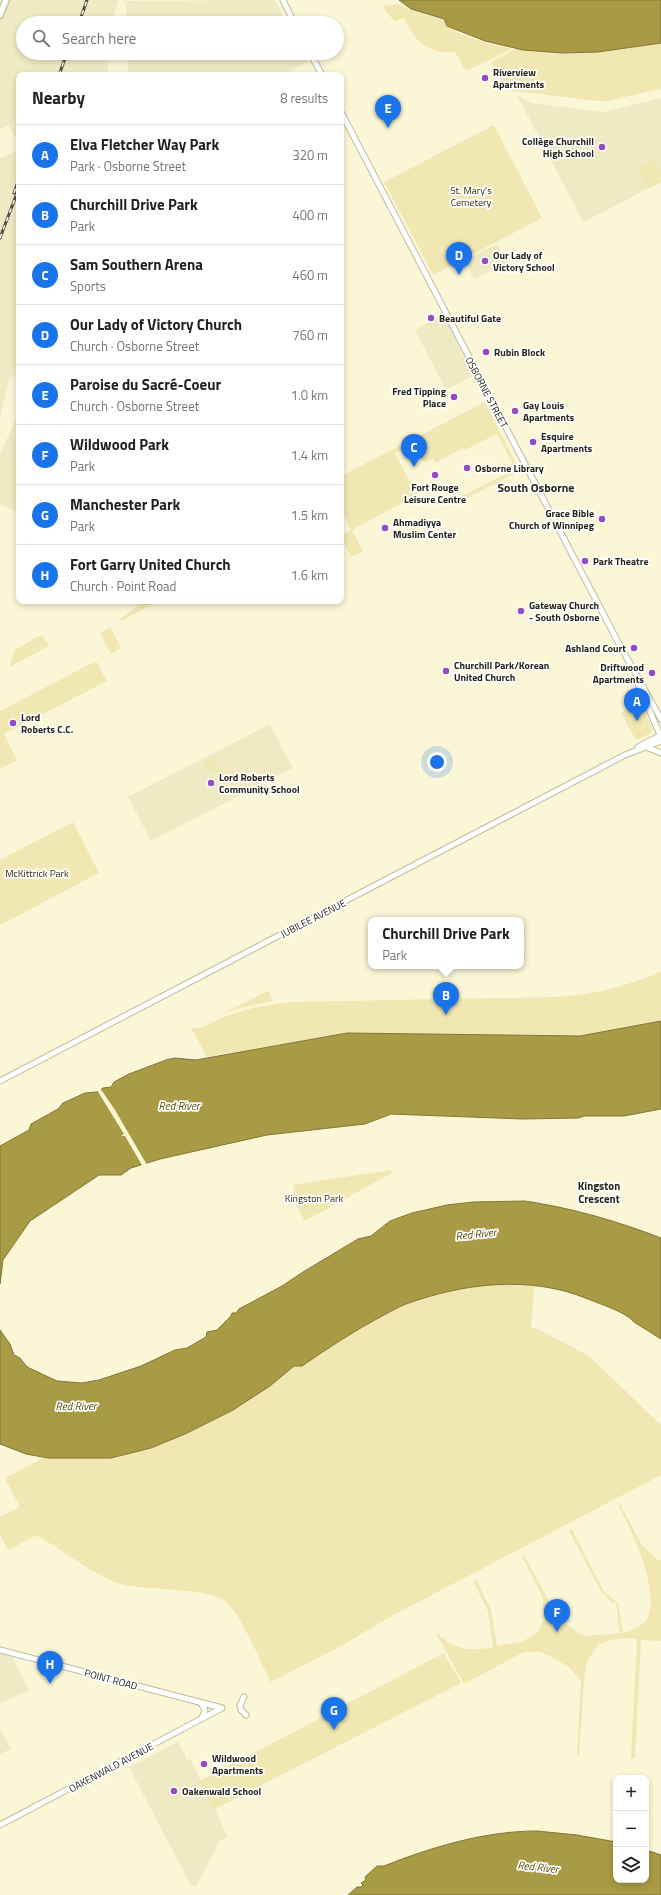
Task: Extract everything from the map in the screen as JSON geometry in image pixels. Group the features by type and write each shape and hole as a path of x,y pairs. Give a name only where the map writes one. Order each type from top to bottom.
{"main road":[{"path":"0,14 6,0"},
{"path":"282,0 290,16"},
{"path":"314,60 320,72"},
{"name":"OSBORNE STREET","path":"344,118 633,671 661,719"},
{"name":"OSBORNE STREET","path":"633,671 661,737"},
{"name":"JUBILEE AVENUE","path":"625,755 646,747 661,737"},
{"name":"JUBILEE AVENUE","path":"0,1080 661,737"},
{"path":"646,747 661,753"},
{"name":"POINT ROAD","path":"0,1650 222,1708"},
{"path":"244,1697 240,1707 246,1715"},
{"path":"200,1702 205,1710 205,1714 200,1720"},
{"name":"OAKENWALD AVENUE","path":"0,1824 222,1708"}],"shaded area":[{"path":"6,0 118,0 114,16 16,16 16,60 107,60 108,72 16,72 16,138 9,125 0,129 0,15"},
{"path":"275,0 283,16 127,16 126,3 121,1"},
{"path":"128,60 306,60 307,62 288,72 128,72"},
{"name":"Collège Churchill High School","path":"517,95 531,103 603,112 661,98 661,182 583,222"},
{"path":"16,151 16,374 10,377 0,417 0,159"},
{"name":"Our Lady of Victory School","path":"497,244 506,263 475,279 464,260"},
{"path":"445,312 477,374 446,390 415,330"},
{"path":"16,419 16,511 0,505 0,454"},
{"name":"Lord Roberts Community School","path":"270,724 293,768 151,841 128,797"},
{"path":"0,1650 10,1652 29,1690 0,1704"},
{"path":"0,1728 11,1749 0,1754"},
{"name":"Oakenwald School","path":"178,1742 187,1760 190,1758 228,1837 220,1841 197,1885 191,1886 129,1767"}],"green space":[{"path":"398,4 410,10 443,20 455,31 474,39 512,49 466,71 455,52 442,52 427,47 414,36 404,18 395,21 386,12 383,6"},
{"path":"661,43 661,89 607,101 506,90 491,62 517,48 523,50 563,53 598,52"},
{"name":"St. Mary's Cemetery","path":"494,125 542,218 433,275 384,182"},
{"path":"654,158 661,172 661,182 647,189 636,167"},
{"path":"485,402 520,471 455,504 454,500 515,469 497,434 465,450 463,448 435,463 433,458 424,463 414,444 395,453 414,490 412,492 415,496 352,530 363,551 351,557 344,543 344,534 351,530 344,516 344,474"},
{"path":"138,604 153,604 121,621 120,619"},
{"path":"110,627 121,648 111,654 100,633"},
{"path":"39,636 43,636 49,646 9,667 15,650"},
{"name":"Lord Roberts C.C.","path":"96,661 107,681 4,734 17,760 0,769 0,711"},
{"path":"640,703 653,729 651,733 636,740 621,713"},
{"path":"214,755 219,772 215,774 211,773 204,761"},
{"name":"McKittrick Park","path":"73,822 99,873 0,925 0,860"},
{"path":"661,971 661,1021 581,1036 347,1033 207,1057 191,1028 202,1027 229,1015 247,1010 293,1002 569,996 622,986"},
{"path":"268,991 273,1001 244,1007 222,1014"},
{"name":"Kingston Park","path":"391,1170 392,1173 305,1221 295,1203 293,1185"},
{"path":"500,1284 534,1286 531,1328 536,1328 589,1356 661,1425 661,1475 388,1618 345,1644 271,1682 244,1627 231,1607 225,1601 205,1594 177,1590 134,1587 115,1582 80,1563 37,1535 8,1550 0,1534 0,1517 20,1507 5,1478 45,1457 111,1458 151,1448 185,1434 270,1386 294,1366 302,1366 352,1333 391,1311 415,1300 439,1293"},
{"path":"620,1504 642,1545 658,1560 661,1560 661,1641 641,1640 635,1758 631,1759 637,1639 618,1638 599,1644 587,1661 584,1681 579,1756 577,1756 581,1681 569,1667 540,1652 524,1652 464,1684 435,1631 448,1642 461,1648 484,1649 493,1647 488,1611 473,1581 476,1579 491,1610 497,1646 522,1642 537,1633 544,1620 543,1598 522,1556 524,1555 559,1620 584,1636 620,1633 616,1603 613,1603 602,1593 569,1531 572,1529 604,1592 618,1603 623,1633 639,1627 647,1620 650,1608 648,1579 631,1531 618,1505"},
{"path":"444,1653 461,1683 215,1809 212,1807 198,1782"}],"water":[{"path":"399,0 661,0 661,43 598,52 563,53 523,50 485,41 447,26 444,19 411,9"},
{"name":"Red River","path":"661,1021 661,1109 624,1116 584,1116 579,1118 522,1119 391,1114 365,1124 267,1135 160,1159 131,1168 121,1175 99,1175 30,1221 3,1260 0,1284 0,1146 29,1130 31,1124 58,1109 63,1103 85,1093 97,1092 103,1088 111,1087 114,1082 129,1074 175,1058 196,1060 347,1033 580,1036"},
{"name":"Red River","path":"525,1201 560,1207 594,1216 661,1238 661,1339 625,1315 566,1291 520,1284 474,1287 428,1297 397,1308 331,1346 302,1366 294,1366 270,1386 233,1410 185,1434 151,1448 111,1458 48,1458 26,1454 0,1444 0,1330 10,1344 14,1355 20,1358 27,1367 57,1381 82,1383 99,1380 141,1366 175,1350 187,1348 206,1337 207,1332 217,1330 231,1316 232,1313 236,1313 239,1309 282,1286 358,1239 371,1236 390,1221 412,1213 447,1205 473,1202"},
{"name":"Red River","path":"537,1831 577,1835 613,1841 613,1883 649,1883 649,1851 661,1855 661,1895 348,1895 357,1887 361,1887 363,1885 361,1883 366,1880 365,1877 377,1866 384,1866 459,1841 517,1832"}],"pier":[{"path":"101,1087 100,1088 115,1110 147,1165 143,1167 125,1136 121,1136 124,1134 97,1090"}],"railway":[{"path":"81,16 87,0"},
{"path":"60,72 64,60"},
{"path":"14,193 16,187"},
{"path":"0,238 16,196"}],"place":[{"name":"Riverview Apartments","path":"485,78"},
{"name":"Paroise du Sacré-Coeur","path":"388,128"},
{"name":"Collège Churchill High School","path":"602,147"},
{"name":"Our Lady of Victory School","path":"485,261"},
{"name":"Our Lady of Victory Church","path":"459,275"},
{"name":"Beautiful Gate","path":"431,318"},
{"name":"Rubin Block","path":"486,352"},
{"name":"Fred Tipping Place","path":"454,397"},
{"name":"Gay Louis Apartments","path":"515,411"},
{"name":"Esquire Apartments","path":"533,442"},
{"name":"Sam Southern Arena","path":"414,467"},
{"name":"Osborne Library","path":"467,468"},
{"name":"Fort Rouge Leisure Centre","path":"435,475"},
{"name":"Grace Bible Church of Winnipeg","path":"602,519"},
{"name":"Ahmadiyya Muslim Center","path":"385,528"},
{"name":"Park Theatre","path":"585,561"},
{"name":"Gateway Church - South Osborne","path":"521,611"},
{"name":"Ashland Court","path":"634,648"},
{"name":"Churchill Park/Korean United Church","path":"446,671"},
{"name":"Driftwood Apartments","path":"652,673"},
{"name":"Elva Fletcher Way Park","path":"637,721"},
{"name":"Lord Roberts C.C.","path":"13,723"},
{"name":"Lord Roberts Community School","path":"211,783"},
{"name":"Churchill Drive Park","path":"446,1015"},
{"name":"Wildwood Park","path":"557,1632"},
{"name":"Fort Garry United Church","path":"50,1684"},
{"name":"Manchester Park","path":"334,1730"},
{"name":"Wildwood Apartments","path":"204,1764"},
{"name":"Oakenwald School","path":"174,1791"}],"district":[{"name":"South Osborne","path":"536,488"},
{"name":"Kingston Crescent","path":"599,1192"}]}
